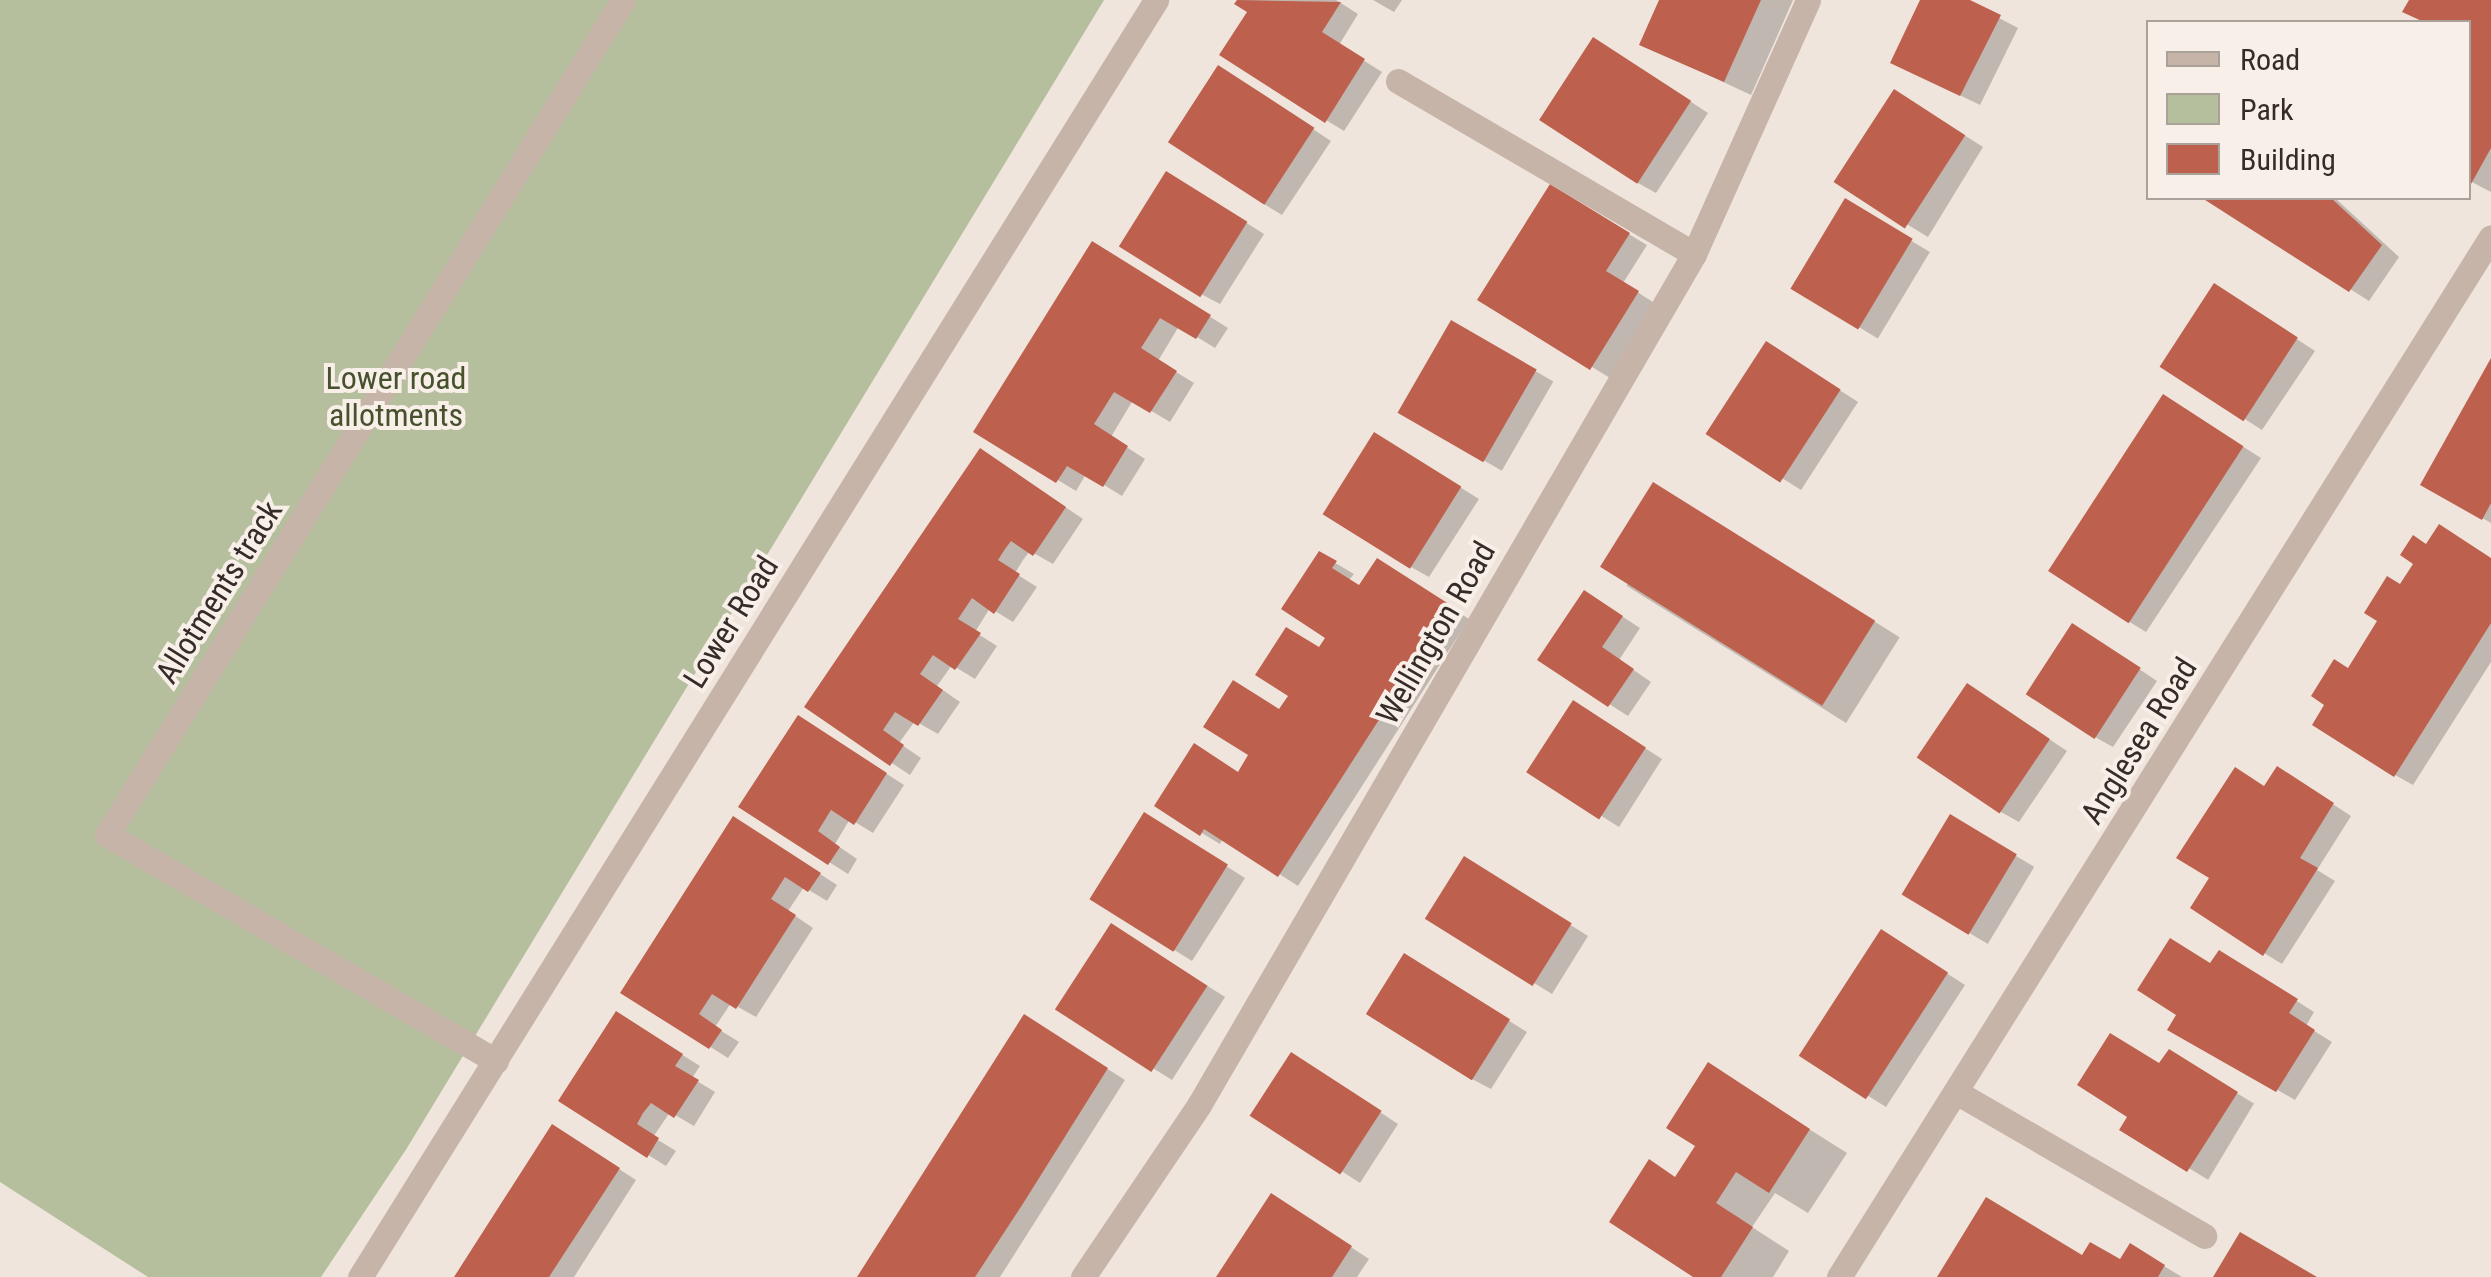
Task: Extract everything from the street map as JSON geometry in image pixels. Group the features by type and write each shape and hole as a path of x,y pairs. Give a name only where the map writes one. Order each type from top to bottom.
{"street":[{"name":"Allotments track","path":"496,1061 107,835 624,0"},
{"name":"Lower Road","path":"360,1277 1156,0"},
{"name":"Wellington Road","path":"1083,1277 1199,1105 1694,254 1808,0"},
{"path":"1398,81 1694,254"},
{"name":"Anglesea Road","path":"1839,1277 2491,237"},
{"path":"1956,1092 2204,1236"}],"green space":[{"name":"Lower road allotments","path":"0,0 1104,0 407,1148 321,1277 148,1277 0,1182"}],"building":[{"path":"1237,0 1341,2 1322,32 1365,59 1325,123 1219,55 1247,12 1234,4"},
{"path":"1659,0 1761,0 1724,82 1639,45"},
{"path":"1920,0 1970,0 2001,15 1960,96 1890,63"},
{"path":"2409,0 2491,0 2491,148 2471,184 2471,20 2420,20 2402,12"},
{"path":"1593,37 1691,101 1637,184 1539,120"},
{"path":"1218,65 1314,128 1264,205 1168,142"},
{"path":"1894,89 1965,135 1905,228 1834,182"},
{"path":"1166,171 1247,222 1200,297 1119,246"},
{"path":"1550,184 1630,233 1606,271 1639,291 1590,370 1477,300"},
{"path":"1845,198 1913,239 1858,330 1790,289"},
{"path":"2205,200 2333,200 2382,245 2349,292"},
{"path":"1092,241 1211,315 1196,339 1160,318 1141,348 1177,371 1150,413 1114,392 1094,424 1128,446 1103,487 1067,466 1056,483 973,432"},
{"path":"2214,283 2298,337 2243,421 2160,367"},
{"path":"1451,320 1537,370 1483,462 1398,413"},
{"path":"1766,341 1841,389 1780,483 1706,434"},
{"path":"2491,358 2491,503 2482,520 2420,485"},
{"path":"2163,394 2244,446 2129,623 2048,571"},
{"path":"1374,432 1461,487 1410,569 1323,514"},
{"path":"980,448 1066,507 1033,556 1011,541 1005,549 998,560 1020,574 994,614 972,598 958,619 981,633 955,670 933,655 920,674 943,690 918,726 895,712 883,730 904,745 890,766 804,707"},
{"path":"1653,482 1875,621 1822,706 1600,567"},
{"path":"2439,524 2491,558 2491,623 2394,777 2312,725 2324,705 2311,696 2334,659 2348,668 2377,621 2364,613 2387,576 2400,584 2413,564 2400,555 2413,535 2426,544"},
{"path":"1319,551 1337,561 1332,568 1359,585 1377,558 1452,606 1278,877 1204,829 1200,836 1154,806 1194,743 1238,772 1248,755 1203,727 1233,680 1279,709 1288,696 1255,675 1286,627 1319,647 1325,638 1281,609"},
{"path":"1584,590 1623,616 1602,647 1634,669 1608,707 1537,660"},
{"path":"2072,623 2141,668 2094,739 2026,694"},
{"path":"1967,683 2050,739 2000,814 1917,758"},
{"path":"1573,700 1646,747 1599,820 1526,772"},
{"path":"798,715 887,773 854,825 831,810 818,831 840,847 828,865 738,807"},
{"path":"2277,766 2334,803 2300,858 2318,868 2263,956 2190,908 2209,878 2176,858 2235,767 2264,786"},
{"path":"1144,812 1228,864 1173,952 1089,899"},
{"path":"1950,814 2017,854 1968,935 1902,895"},
{"path":"733,816 821,873 808,892 785,877 771,899 796,915 736,1009 712,994 699,1014 722,1030 709,1049 620,993"},
{"path":"1464,856 1572,923 1532,986 1425,919"},
{"path":"1111,923 1207,986 1151,1072 1055,1009"},
{"path":"1881,929 1948,973 1866,1099 1799,1056"},
{"path":"2170,938 2210,963 2219,950 2298,999 2289,1013 2315,1030 2276,1092 2167,1030 2176,1015 2137,990"},
{"path":"1404,953 1510,1019 1472,1080 1366,1014"},
{"path":"616,1011 683,1054 675,1066 699,1080 674,1118 651,1103 643,1113 637,1124 659,1138 647,1158 558,1101"},
{"path":"1024,1014 1108,1068 1024,1202 975,1277 857,1277"},
{"path":"2110,1033 2159,1063 2169,1049 2238,1092 2187,1172 2119,1130 2127,1117 2077,1085"},
{"path":"1291,1052 1382,1111 1340,1175 1250,1116"},
{"path":"1708,1062 1810,1129 1769,1193 1736,1172 1716,1203 1753,1227 1721,1277 1693,1277 1609,1222 1649,1159 1675,1177 1695,1146 1666,1128"},
{"path":"552,1124 620,1168 549,1277 454,1277"},
{"path":"1271,1193 1352,1246 1332,1277 1216,1277"},
{"path":"1986,1197 2082,1255 2090,1242 2120,1259 2130,1243 2165,1265 2158,1277 1937,1277"},
{"path":"2240,1232 2317,1277 2213,1277"}]}
